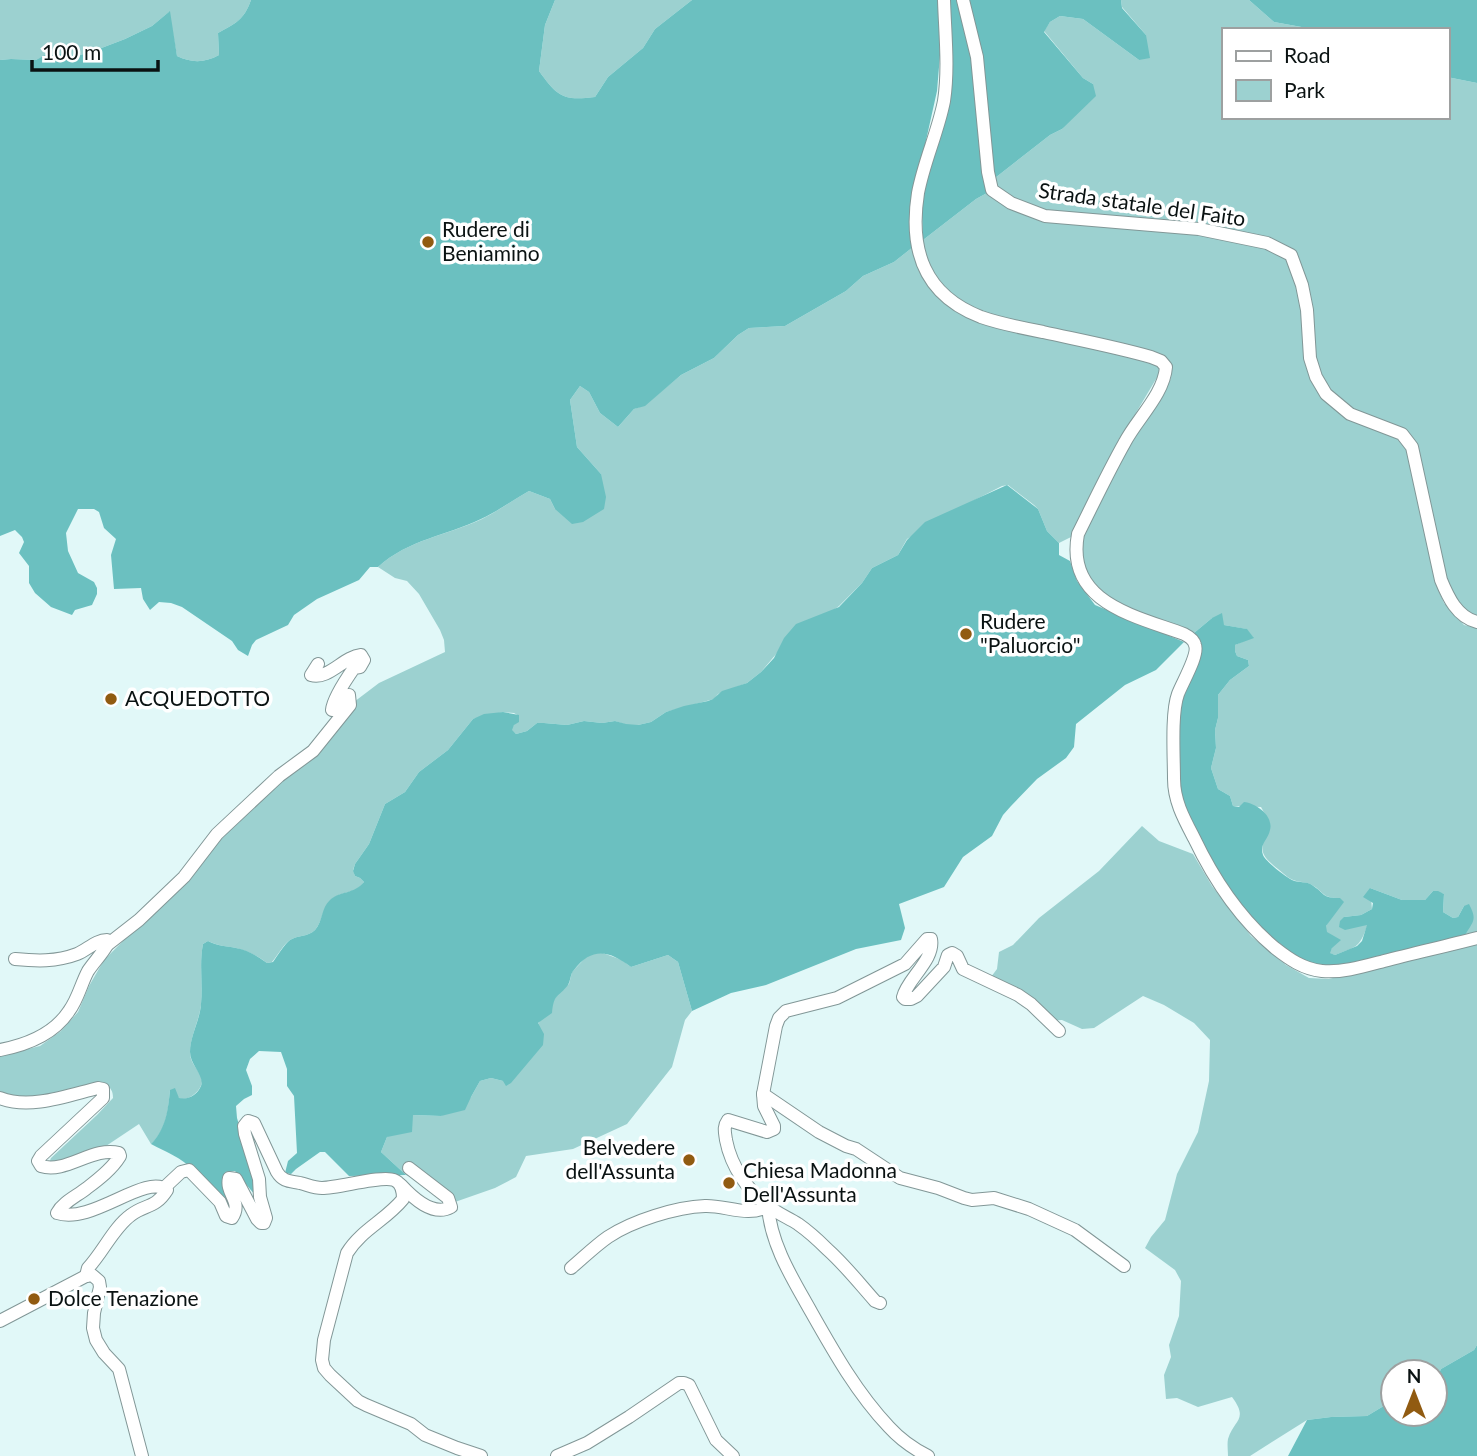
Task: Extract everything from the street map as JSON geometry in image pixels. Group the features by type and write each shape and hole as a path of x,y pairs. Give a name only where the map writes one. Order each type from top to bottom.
{"street":[{"path":"944,0 944,101 916,211 916,237 929,278 948,298 982,317 1152,357 1166,367 1166,377 1160,389 1125,441 1078,534 1075,549 1077,564 1087,583 1104,602 1129,616 1184,634 1195,644 1195,653 1177,696 1174,781 1179,809 1203,858 1220,887 1245,920 1291,960 1308,969 1325,972 1352,968 1477,938"},
{"name":"Strada statale del Faito","path":"963,0 977,57 992,190 1011,203 1045,216 1199,229 1268,243 1291,256 1302,285 1307,310 1310,358 1316,377 1326,394 1350,414 1402,434 1408,440 1412,447 1441,580 1449,600 1467,620 1477,622"},
{"path":"0,1050 44,1035 68,1013 88,972 107,945 139,920 184,877 217,834 279,776 313,751 350,705 349,695 338,708 332,710 348,676 354,668 360,667 364,660 361,655 347,659 325,674 311,675 318,664"},
{"path":"880,1303 875,1301 843,1263 826,1248 798,1224 768,1206 738,1171 729,1154 725,1123 731,1120 767,1132 774,1129 764,1106 763,1094 776,1026 783,1013 836,999 905,964 927,939 932,942 932,948 904,992 905,999 917,996 944,967 952,953 957,956 962,970 1018,995 1059,1031"},
{"path":"15,959 61,959 78,954 100,940 107,940 107,945"},
{"path":"0,1098 49,1101 103,1089 103,1098 38,1161 41,1166 53,1168 105,1152 120,1153 120,1156 116,1163 62,1206 57,1213 76,1215 96,1210 136,1191 165,1187"},
{"path":"763,1094 819,1132 856,1149 900,1178 938,1188 964,1199 994,1199 1029,1209 1075,1230 1124,1266"},
{"path":"165,1187 181,1172 189,1170 220,1202 226,1216 232,1218 236,1209 228,1181 229,1178 236,1179 258,1221 264,1223 266,1218 259,1180 245,1135 244,1126 248,1121 254,1123 277,1172 288,1182 324,1188 394,1180 414,1199 431,1208 448,1210 451,1207 448,1198 410,1168"},
{"path":"400,1185 403,1199 388,1215 354,1242 347,1253 324,1340 324,1368 366,1405 411,1424 436,1439 481,1456"},
{"path":"86,1276 88,1268 121,1224 132,1213 153,1206 164,1196 167,1190 165,1187"},
{"path":"571,1268 610,1236 672,1212 708,1206 756,1211 768,1206"},
{"path":"768,1206 769,1217 790,1275 833,1352 889,1427 928,1456"},
{"path":"0,1321 86,1276 92,1275 99,1281 93,1328 104,1353 119,1369 142,1456"},
{"path":"557,1456 587,1443 679,1383 689,1385 716,1440 733,1456"}],"green space":[{"path":"0,0 251,0 239,20 218,33 219,55 198,61 177,56 169,12 152,26 91,52 80,55 46,55 36,60 0,60"},
{"path":"555,0 692,0 655,29 643,48 608,77 595,97 575,98 557,92 539,71 545,25"},
{"path":"1121,0 1249,0 1274,22 1307,28 1222,28 1222,119 1449,119 1449,77 1477,83 1477,617 1461,607 1445,579 1416,446 1353,410 1330,391 1320,375 1315,357 1306,284 1269,239 1046,211 1013,199 996,187 995,178 1050,135 1062,129 1093,84 1083,78 1044,31 1050,22 1060,16 1083,19 1139,60 1146,35 1122,7"},
{"path":"987,193 1008,208 1198,234 1265,248 1287,260 1296,286 1322,398 1398,439 1407,450 1435,582 1444,603 1464,625 1477,628 1477,932 1465,935 1464,906 1458,917 1453,918 1443,912 1444,894 1433,891 1425,900 1402,900 1370,888 1372,909 1361,915 1344,917 1368,924 1360,942 1335,955 1329,953 1332,948 1326,926 1340,898 1326,896 1310,884 1291,879 1271,863 1262,849 1270,823 1261,807 1233,806 1230,796 1218,789 1211,768 1216,748 1218,695 1230,680 1249,666 1248,660 1237,656 1235,645 1253,637 1246,629 1224,625 1212,618 1194,633 1132,611 1107,598 1082,562 1083,536 1130,444 1165,391 1171,378 1172,366 1165,356 1153,351 988,314 975,309 946,289 932,270 923,240"},
{"path":"913,247 925,281 950,306 1150,359 1160,368 1111,455 1071,537 1059,543 1047,531 1034,505 1008,485 1002,486 907,539 898,555 872,568 862,583 839,606 777,653 761,672 747,683 718,694 714,699 666,712 651,722 638,725 615,721 584,721 567,725 537,723 527,731 516,734 511,730 519,716 514,713 503,712 473,719 448,750 419,772 405,792 385,804 369,844 353,870 355,876 364,882 358,888 331,900 315,930 290,940 272,962 267,963 240,949 208,941 203,944 201,1005 190,1053 201,1075 201,1085 195,1094 186,1099 179,1098 170,1090 164,1126 151,1144 139,1124 103,1148 49,1163 113,1098 112,1092 105,1084 39,1098 0,1094 0,1056 40,1046 61,1031 78,1012 104,960 212,843 350,705 379,683 445,652 440,630 419,594 407,581 395,578 378,567 402,550 482,519 529,491 550,499 555,509 601,474 577,447 570,400 580,386 589,392 600,413 618,427 634,409 645,405 681,375 714,358 749,328 785,326 846,291 863,276 894,262"},
{"path":"1142,826 1159,841 1193,854 1212,886 1251,936 1286,965 1309,978 1329,979 1477,941 1477,1345 1474,1350 1449,1364 1449,1358 1379,1358 1379,1409 1367,1416 1307,1420 1250,1456 1228,1456 1228,1439 1240,1415 1232,1397 1198,1407 1177,1398 1166,1399 1164,1375 1171,1357 1169,1345 1179,1316 1181,1281 1175,1270 1145,1248 1165,1220 1177,1174 1198,1132 1209,1081 1210,1040 1194,1023 1143,996 1094,1028 1082,1029 1062,1020 1039,1021 1027,1005 991,977 997,969 999,952 1013,945 1039,918 1099,871"},
{"path":"600,952 622,960 631,967 668,955 678,962 692,1011 685,1020 672,1067 627,1124 573,1149 526,1156 516,1177 495,1188 455,1202 432,1186 406,1175 381,1152 387,1137 413,1115 441,1116 471,1097 480,1081 491,1078 503,1081 560,991 569,984 572,972 588,955"}],"shaded area":[{"path":"251,0 555,0 545,25 539,71 557,92 575,98 595,97 608,77 643,48 655,29 692,0 938,0 940,55 937,91 917,181 913,247 894,262 863,276 846,291 785,326 749,328 714,358 681,375 645,406 634,409 618,427 600,413 589,392 580,386 570,400 577,447 601,474 606,497 604,509 583,522 572,524 555,509 550,499 529,491 481,519 415,544 378,567 370,567 359,580 317,599 294,615 288,625 256,640 248,656 238,650 232,641 182,607 159,602 150,610 143,599 141,588 114,589 111,555 116,539 104,528 99,512 94,509 78,509 66,533 68,551 78,573 94,582 97,594 92,605 75,610 72,615 51,607 35,593 29,583 29,566 19,553 24,542 22,537 15,530 0,536 0,60 36,60 45,55 80,55 91,52 152,26 170,11 177,56 193,61 208,60 219,55 218,33 239,20"},
{"path":"946,0 958,0 972,58 987,193 923,240 924,192 940,136"},
{"path":"967,0 1121,0 1122,8 1146,35 1150,58 1139,60 1083,19 1060,16 1050,22 1044,32 1083,78 1093,84 1096,96 1062,129 1050,135 995,178"},
{"path":"1249,0 1477,0 1477,83 1449,77 1449,28 1307,28 1274,22"},
{"path":"1007,485 1038,509 1047,531 1059,543 1059,555 1070,561 1077,581 1095,605 1184,642 1156,670 1125,685 1076,724 1074,747 1066,758 1037,779 1011,806 992,836 963,857 944,887 899,904 905,928 901,940 856,949 766,985 731,993 692,1011 678,962 668,955 631,967 616,957 594,954 581,962 568,985 555,999 552,1013 538,1023 544,1034 543,1045 511,1083 506,1086 503,1081 491,1078 480,1081 465,1110 441,1116 413,1115 412,1132 387,1137 381,1152 406,1175 349,1176 325,1152 320,1152 291,1174 285,1173 288,1161 297,1153 294,1096 287,1086 287,1069 281,1052 259,1051 250,1059 246,1070 252,1086 252,1095 236,1106 257,1186 255,1195 235,1171 225,1172 232,1209 189,1166 151,1144 163,1126 170,1090 175,1088 179,1098 186,1098 195,1094 201,1086 201,1078 190,1052 201,1004 203,944 208,941 240,949 267,963 273,962 290,940 315,930 330,900 356,889 364,882 355,876 353,871 369,844 385,804 405,792 419,772 448,750 473,719 484,714 503,712 519,715 519,722 512,730 516,734 527,731 537,723 567,725 584,721 615,721 638,725 651,722 666,712 713,699 722,691 747,683 761,672 774,658 784,638 796,624 839,607 872,568 898,555 907,540 925,522"},
{"path":"1222,613 1224,625 1247,629 1254,638 1235,645 1237,656 1248,660 1249,666 1230,680 1218,695 1216,748 1211,768 1218,789 1230,796 1233,806 1249,803 1267,815 1271,825 1262,851 1268,861 1292,880 1310,884 1326,896 1340,898 1344,902 1326,926 1327,932 1341,940 1330,953 1335,955 1357,946 1362,941 1367,925 1345,930 1339,927 1344,917 1361,915 1372,909 1373,903 1363,897 1370,888 1402,900 1425,900 1433,891 1438,891 1444,894 1443,912 1453,918 1458,917 1464,906 1469,904 1473,920 1465,935 1351,963 1325,966 1310,963 1294,955 1249,916 1208,855 1180,793 1180,711 1182,698 1201,654 1201,643 1194,633"},
{"path":"1477,1345 1477,1456 1288,1456 1307,1420 1367,1416 1379,1409 1379,1428 1449,1428 1449,1364 1474,1350"}],"place":[{"name":"Rudere di Beniamino","path":"428,242"},
{"name":"Rudere \"Paluorcio\"","path":"966,634"},
{"name":"ACQUEDOTTO","path":"111,699"},
{"name":"Belvedere dell'Assunta","path":"689,1160"},
{"name":"Chiesa Madonna Dell'Assunta","path":"729,1183"},
{"name":"Dolce Tenazione","path":"34,1299"}]}
